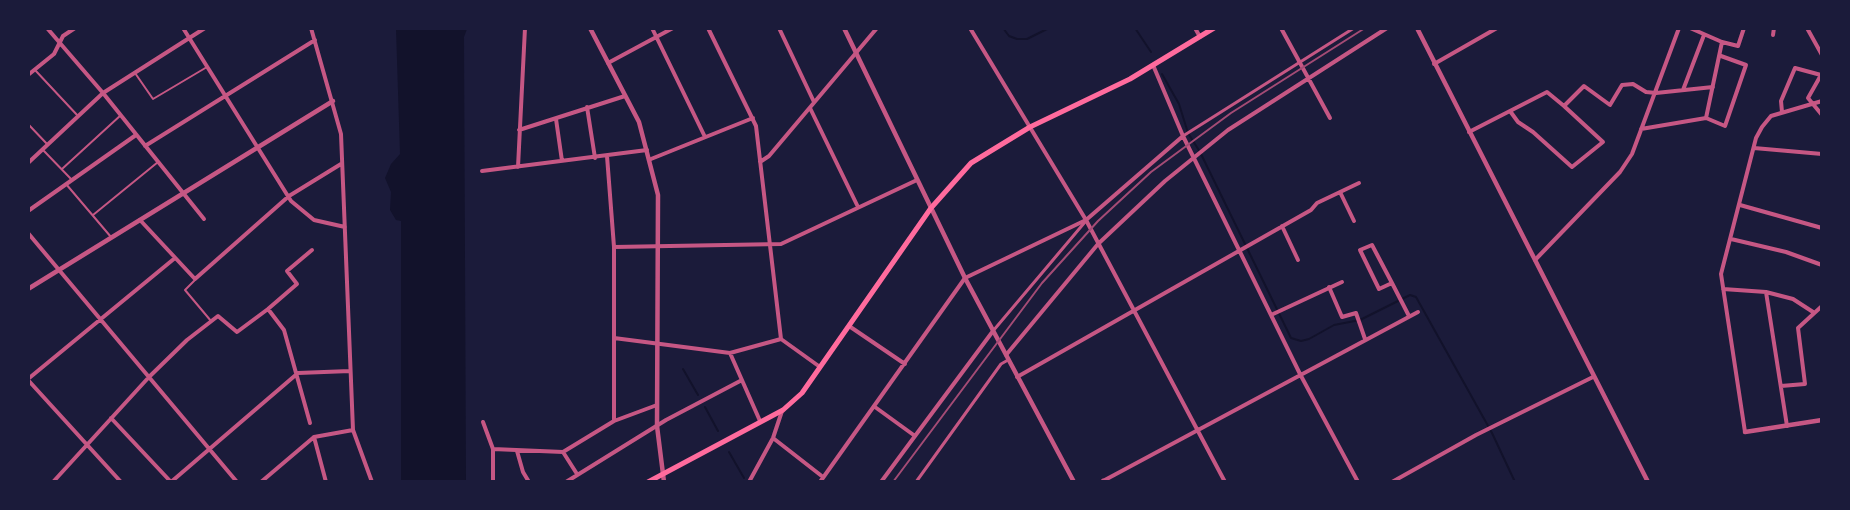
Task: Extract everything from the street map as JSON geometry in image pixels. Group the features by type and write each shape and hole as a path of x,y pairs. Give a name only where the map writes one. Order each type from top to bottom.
{"main road":[{"path":"648,482 783,410 802,393 930,208 971,163 1030,127 1153,65 1214,28"}],"street":[{"path":"47,28 103,93 204,219"},
{"path":"28,75 54,54 63,36 75,28"},
{"path":"183,28 291,201 314,220 345,227"},
{"path":"28,163 103,93 205,28"},
{"path":"311,28 341,134 353,430 372,482"},
{"path":"518,167 525,28"},
{"path":"590,28 639,122 651,159 658,195 660,247 657,426 661,474 664,482"},
{"path":"652,28 705,137"},
{"path":"608,63 673,28"},
{"path":"708,28 753,118 781,339 820,367"},
{"path":"779,28 814,102"},
{"path":"844,28 965,278 1074,482"},
{"path":"760,162 769,156 877,28"},
{"path":"970,28 1086,220 1225,482"},
{"path":"1196,28 1200,37"},
{"path":"1281,28 1330,118"},
{"path":"881,482 993,331 1086,220 1183,136 1354,28"},
{"path":"916,482 1001,364 1098,244 1194,157 1228,130 1387,28"},
{"path":"1417,28 1648,482"},
{"path":"1434,64 1497,28"},
{"path":"1535,260 1620,172 1632,154 1656,93 1667,54 1679,28"},
{"path":"1690,28 1722,42 1738,46 1744,28"},
{"path":"1773,35 1774,28"},
{"path":"1807,28 1821,55"},
{"path":"1683,90 1704,35"},
{"path":"146,146 315,40"},
{"path":"1706,118 1721,56 1722,42"},
{"path":"1641,129 1706,118 1725,126 1746,65 1721,56"},
{"path":"1153,65 1183,136 1300,374 1358,482"},
{"path":"1782,112 1781,100 1795,68 1821,74 1808,98 1821,116"},
{"path":"1564,106 1584,86 1610,105 1622,85 1633,84 1646,92 1656,93 1713,87"},
{"path":"1468,132 1547,92 1602,142 1572,167 1518,122 1510,111"},
{"path":"519,130 625,96"},
{"path":"28,289 333,101"},
{"path":"1821,101 1813,106 1771,116 1762,127 1754,148 1721,274 1745,432 1821,420"},
{"path":"587,107 595,158"},
{"path":"810,108 858,207"},
{"path":"651,159 753,118"},
{"path":"556,119 562,161"},
{"path":"28,212 136,135"},
{"path":"1754,148 1821,154"},
{"path":"482,171 648,150"},
{"path":"608,156 614,247 614,421"},
{"path":"140,220 195,279 289,196 342,163"},
{"path":"614,247 781,244 917,180"},
{"path":"1016,377 1240,250 1248,243 1311,210 1317,202 1359,183"},
{"path":"1339,192 1354,222"},
{"path":"1740,205 1821,228"},
{"path":"820,482 965,278 1086,220"},
{"path":"1282,226 1298,260"},
{"path":"28,233 102,318 237,482"},
{"path":"1731,239 1786,252 1821,265"},
{"path":"1392,283 1379,289 1360,250 1372,245 1392,283 1408,316"},
{"path":"53,482 150,377 218,316 237,332 297,284 287,271 312,250"},
{"path":"121,482 28,380 175,258"},
{"path":"1271,315 1342,282"},
{"path":"1329,287 1342,317 1356,313 1358,325 1365,339"},
{"path":"1723,289 1766,292 1793,299 1813,312"},
{"path":"1766,292 1787,426"},
{"path":"1781,386 1805,384 1798,328 1821,306"},
{"path":"268,309 284,330 298,373 310,423"},
{"path":"1103,481 1418,312"},
{"path":"849,326 905,364"},
{"path":"614,338 730,353 781,339"},
{"path":"730,353 760,421"},
{"path":"111,418 171,482 298,373 350,371"},
{"path":"1392,482 1489,429 1593,377"},
{"path":"566,482 657,426 742,380"},
{"path":"493,449 563,452 614,421 657,405"},
{"path":"875,406 915,436"},
{"path":"749,482 772,438 783,410"},
{"path":"483,422 493,449 493,482"},
{"path":"261,482 314,437 353,430"},
{"path":"314,437 327,482"},
{"path":"772,438 823,477"},
{"path":"518,451 523,472 529,482"},
{"path":"563,452 577,474"}],"lane":[{"path":"135,73 153,99 207,67"},
{"path":"35,69 78,116"},
{"path":"62,169 121,115"},
{"path":"28,124 48,145"},
{"path":"42,150 72,180"},
{"path":"93,215 158,162"},
{"path":"66,184 111,237"},
{"path":"195,279 185,290 212,321"}],"shaded area":[{"path":"396,29 467,29 464,37 466,481 401,481 401,221 396,220 390,210 391,192 385,178 391,164 400,154"}],"waterway":[{"path":"1003,28 1009,36 1017,39 1027,39 1049,28"},
{"path":"1135,28 1151,52"},
{"path":"1162,74 1179,104 1188,133 1200,152 1291,338 1301,341 1309,339 1334,325 1360,320 1410,295 1416,297 1492,433 1515,482"},
{"path":"683,369 698,395"},
{"path":"705,407 718,431"},
{"path":"729,452 744,478"}],"railway":[{"path":"893,482 1042,283 1098,221 1151,172 1231,113 1365,28"}]}
